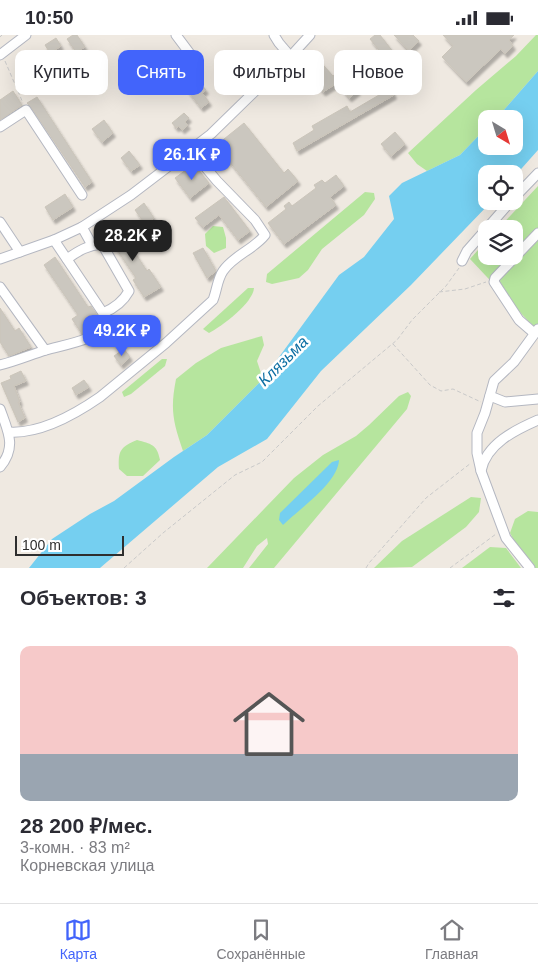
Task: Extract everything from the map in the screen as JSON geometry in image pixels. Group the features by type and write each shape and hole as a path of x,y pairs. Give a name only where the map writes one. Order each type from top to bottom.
{"street":[{"path":"2,57 26,35"},
{"path":"176,35 187,50"},
{"path":"274,35 285,50"},
{"path":"297,50 310,35"},
{"path":"0,259 54,240 82,227 131,195 191,150 251,95"},
{"path":"0,127 26,110 82,195"},
{"path":"8,433 21,433 43,427 90,404 100,397 166,343 213,300 218,281 224,269 235,257 260,241 264,235 255,220 217,181 191,150"},
{"path":"523,189 538,173"},
{"path":"462,261 467,251 503,210"},
{"path":"0,222 20,252"},
{"path":"82,227 92,245"},
{"path":"530,568 506,538 481,471 478,458 477,433 494,381 514,362 536,331 519,320 494,281 538,233"},
{"path":"0,365 79,341 97,333 107,325 108,320 104,313 54,240"},
{"path":"67,259 92,245 102,244 129,291 125,299 104,313"},
{"path":"0,287 45,350"},
{"path":"490,396 505,402 538,399"},
{"path":"0,409 8,433 10,451 0,467"},
{"path":"481,471 488,453 503,439 538,420"}],"path":[{"path":"2,57 26,110"},
{"path":"124,568 163,533 235,475 262,462 318,406 397,340 412,320 455,275 462,261"},
{"path":"440,292 465,289 488,281"},
{"path":"392,343 430,385 441,391 453,389 487,406"},
{"path":"366,568 426,497 478,458"},
{"path":"450,568 501,530"}],"green space":[{"path":"538,35 538,71 504,110 478,110 478,136 460,155 427,171 417,164 408,153"},
{"path":"538,186 538,325 534,327 470,259 478,250 478,265 523,265 523,220 506,220 516,210 523,210 523,202"},
{"path":"365,192 374,193 375,199 364,215 322,249 308,270 299,278 272,284 266,282 267,274"},
{"path":"213,226 223,227 226,238 226,248 214,253 206,246 205,234"},
{"path":"248,288 254,288 243,307 209,333 203,329"},
{"path":"262,336 264,345 257,361 263,379 207,435 183,451 173,407 176,379 196,363 221,348"},
{"path":"162,359 167,359 165,366 131,394 124,397 122,392"},
{"path":"408,392 411,396 407,409 274,568 249,568 268,544 267,538 257,546 243,568 207,568 294,478 323,455 356,436 399,396"},
{"path":"137,440 153,445 160,460 143,476 127,476 119,469 121,450"},
{"path":"471,497 481,498 479,512 466,527 412,567 374,568 402,541"},
{"path":"528,511 538,512 538,568 535,568 518,548 510,533 515,519"},
{"path":"490,547 506,548 521,568 462,568"}],"water":[{"name":"Клязьма","path":"538,71 538,150 523,167 523,165 478,165 478,210 483,210 411,285 321,371 267,439 218,467 100,568 29,568 52,539 114,501 207,435 263,379 339,275 364,257 394,219 389,196 402,183 460,155 478,136 478,155 523,155 523,110 504,110"},
{"path":"339,460 332,478 317,495 283,525 279,520 280,513 332,462"}],"building":[{"path":"77,35 85,47 75,50 67,39"},
{"path":"375,35 380,35 392,50 379,50 370,39"},
{"path":"394,35 413,35 419,41 408,50"},
{"path":"443,35 514,35 509,40 513,46 505,54 501,49 466,82 442,57 453,46"},
{"path":"56,38 61,46 55,50 48,50 45,45"},
{"path":"324,66 334,75 334,85 324,91"},
{"path":"13,91 22,105 0,120 0,100"},
{"path":"191,95 204,95 209,102 201,108"},
{"path":"379,95 394,95 297,151 293,143 314,130 312,126 347,106 350,112"},
{"path":"37,97 92,182 85,187 27,103"},
{"path":"184,113 189,118 185,122 188,125 182,130 179,126 176,128 172,123"},
{"path":"104,120 113,133 102,142 92,129"},
{"path":"244,123 284,173 288,169 298,181 266,207 224,155 212,165 204,155"},
{"path":"395,132 405,144 391,156 381,144"},
{"path":"129,151 140,165 131,171 121,158"},
{"path":"194,164 209,183 190,198 175,178"},
{"path":"336,175 344,186 330,197 336,205 284,244 268,223 286,209 284,206 289,202 292,206 316,188 314,185 322,180 325,183"},
{"path":"65,194 73,207 53,220 45,207"},
{"path":"224,197 250,231 238,240 219,215 203,227 195,218"},
{"path":"144,203 154,218 145,224 135,210"},
{"path":"116,224 147,271 149,269 161,287 144,297 133,280 136,278 105,232"},
{"path":"203,248 216,271 207,278 193,253"},
{"path":"55,257 88,307 91,306 101,321 95,327 82,334 72,319 78,315 44,265"},
{"path":"0,308 15,331 19,328 31,347 9,356 0,342"},
{"path":"124,349 130,357 121,365 114,356"},
{"path":"21,371 26,381 14,386 25,418 18,422 1,383 11,379 10,376"},
{"path":"84,380 89,387 76,395 72,388"}]}
